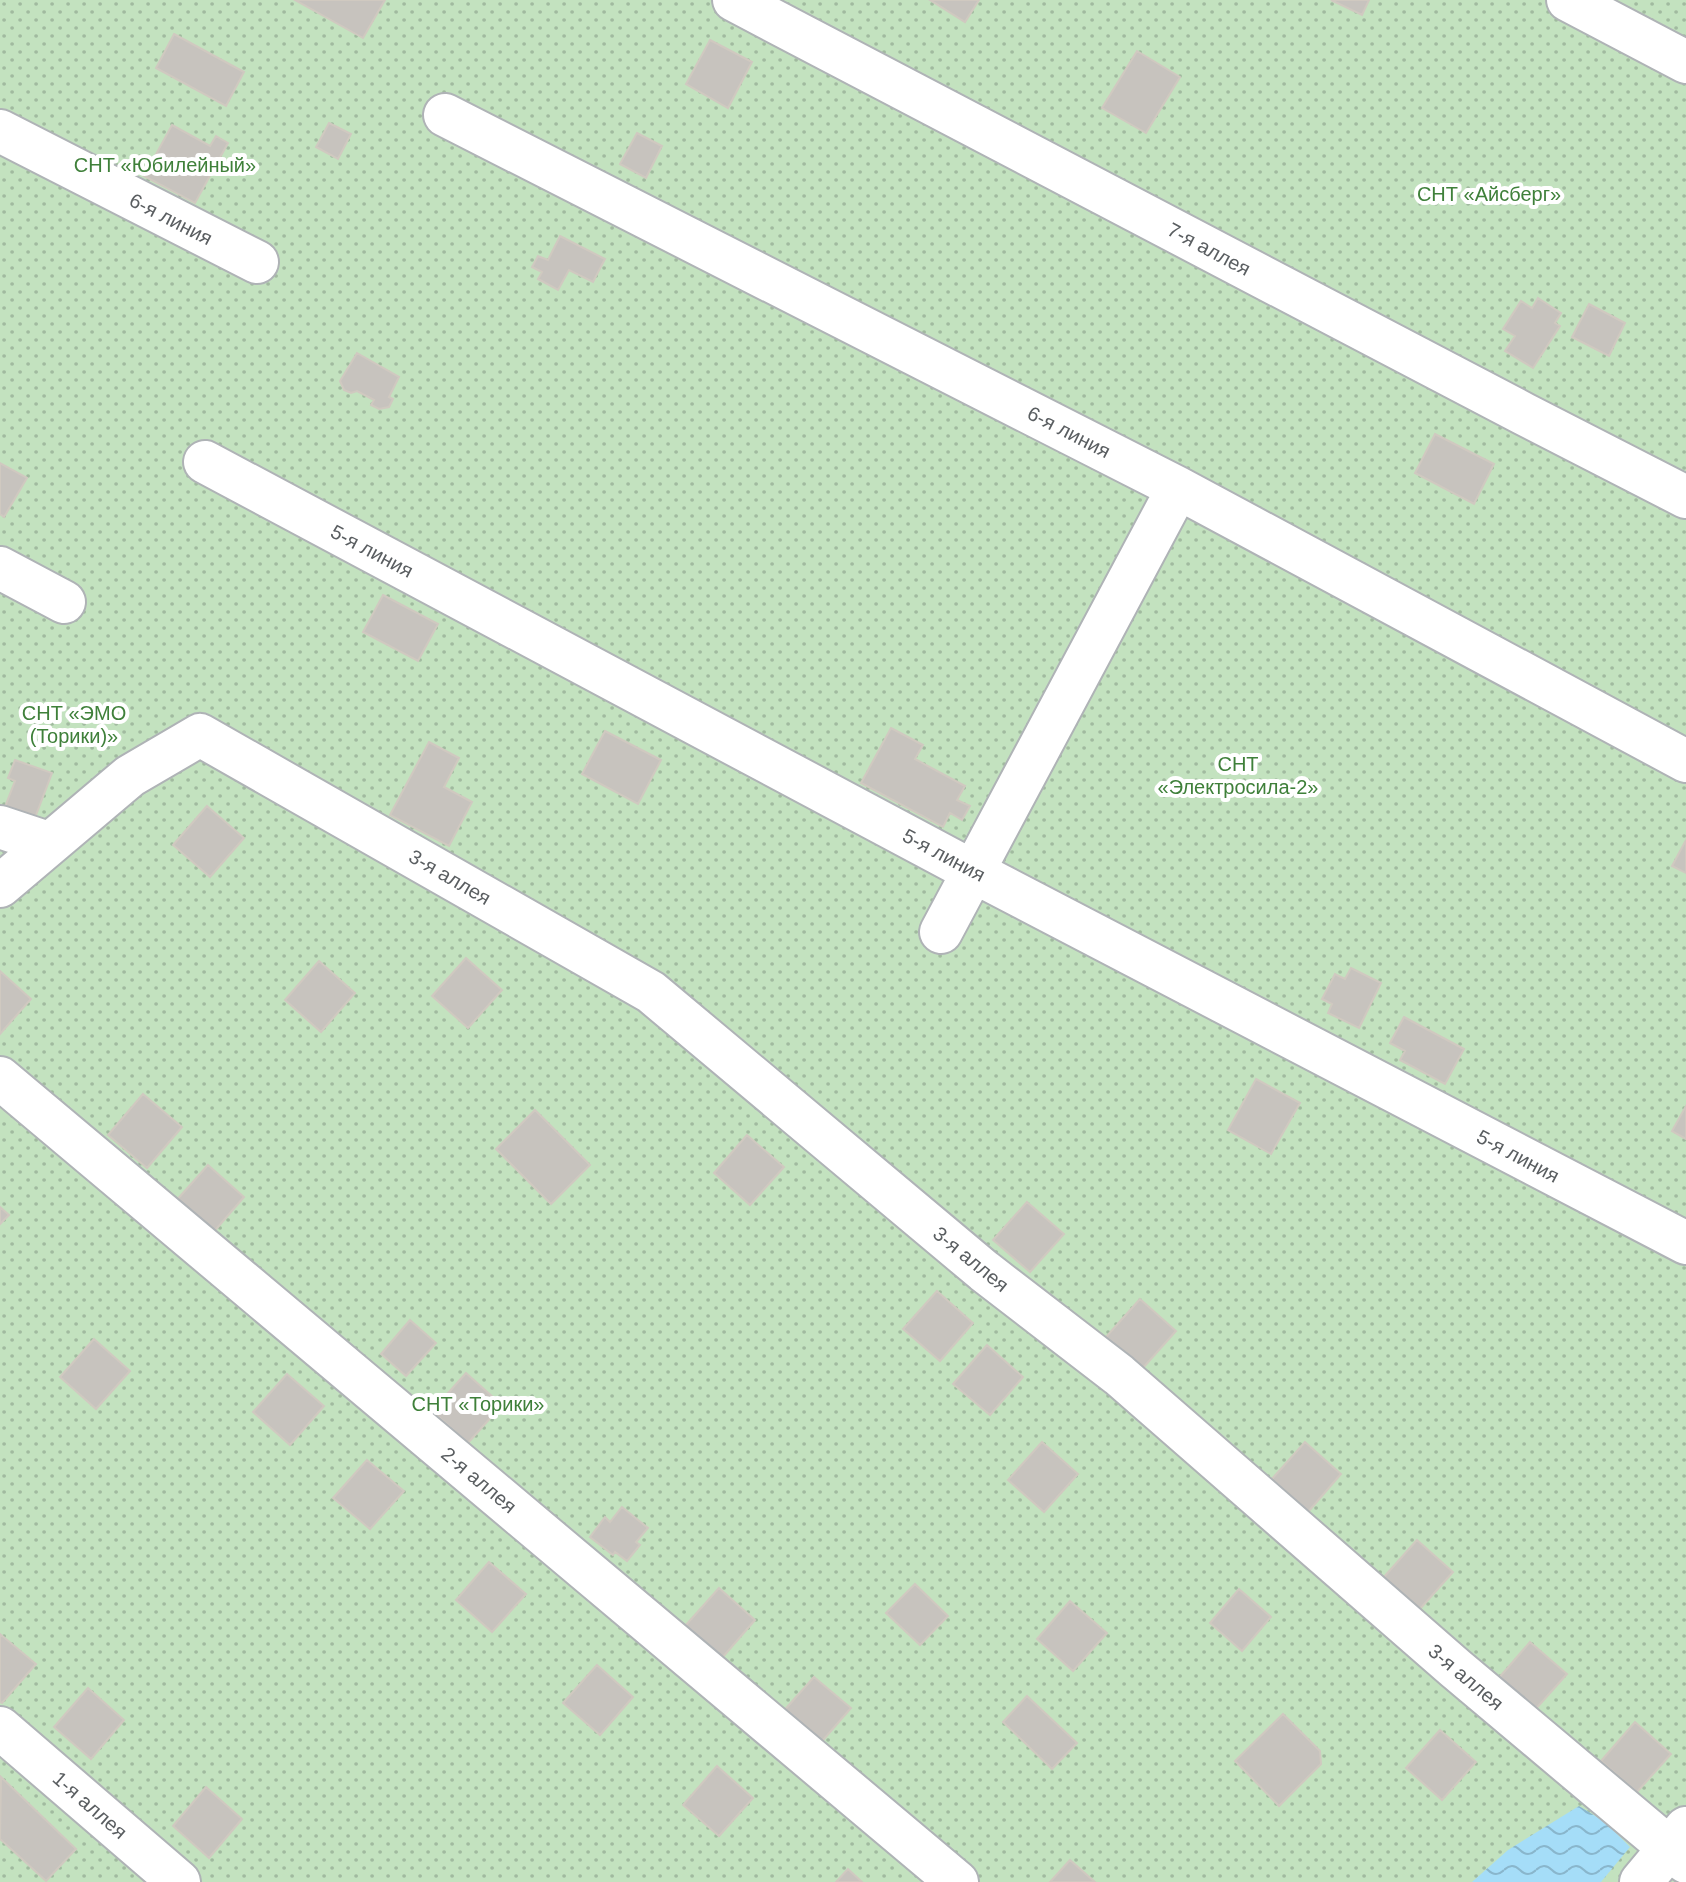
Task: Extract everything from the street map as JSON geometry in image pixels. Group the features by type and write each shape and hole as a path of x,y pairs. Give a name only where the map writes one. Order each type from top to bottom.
{"street":[{"name":"7-я аллея","path":"734,0 1686,497"},
{"path":"1568,0 1686,62"},
{"name":"6-я линия","path":"445,115 1178,488 1686,761"},
{"name":"6-я линия","path":"0,131 257,262"},
{"name":"5-я линия","path":"205,462 974,872 1686,1243"},
{"path":"941,932 1178,488"},
{"path":"0,568 64,602"},
{"name":"3-я аллея","path":"48,843 130,776 200,735 651,992 984,1271 1119,1375 1455,1668 1681,1846"},
{"path":"0,827 48,843 0,886"},
{"name":"2-я аллея","path":"0,1078 957,1882"},
{"name":"1-я аллея","path":"0,1728 179,1882"},
{"path":"1641,1882 1681,1846"}],"green space":[{"path":"0,0 1686,0 1686,1882 179,1882 0,1728"},
{"path":"0,1736 166,1882 0,1882"}],"water":[{"path":"1579,1806 1605,1822 1630,1847 1601,1882 1472,1882 1508,1850"}],"building":[{"path":"295,0 385,0 363,38"},
{"path":"930,0 979,0 965,22"},
{"path":"1331,0 1369,0 1362,15"},
{"path":"174,34 244,72 226,106 156,68"},
{"path":"710,40 752,62 728,108 686,84"},
{"path":"1137,51 1180,77 1146,133 1102,108"},
{"path":"329,123 351,134 338,159 316,147"},
{"path":"172,125 210,146 216,136 228,143 195,203 144,176"},
{"path":"637,133 662,146 646,178 620,164"},
{"path":"560,236 605,259 593,282 569,270 558,290 538,279 542,272 532,267 538,256 548,260"},
{"path":"1538,298 1561,313 1555,323 1560,326 1533,368 1505,351 1515,336 1503,329 1521,301 1532,308"},
{"path":"1589,304 1625,323 1609,356 1572,337"},
{"path":"357,353 399,377 389,397 393,399 389,407 379,409 371,405 374,400 357,391 351,393 344,390 340,381"},
{"path":"1435,434 1494,464 1474,504 1415,473"},
{"path":"0,463 27,478 4,517 0,514"},
{"path":"383,595 438,624 418,661 363,632"},
{"path":"891,728 923,745 915,759 965,786 957,800 970,806 962,820 950,813 943,827 861,783"},
{"path":"605,731 661,760 638,804 582,774"},
{"path":"429,742 459,758 444,787 472,802 449,846 390,815"},
{"path":"15,760 52,773 33,823 3,812 15,781 8,778"},
{"path":"207,806 244,838 210,877 173,845"},
{"path":"1686,840 1686,873 1672,866"},
{"path":"466,958 502,990 468,1028 432,996"},
{"path":"319,961 355,993 321,1032 285,1000"},
{"path":"1351,968 1381,983 1359,1028 1328,1013 1332,1004 1322,999 1335,974 1345,979"},
{"path":"0,971 31,999 0,1034"},
{"path":"1404,1017 1464,1049 1445,1084 1400,1060 1405,1051 1390,1043"},
{"path":"1256,1079 1300,1103 1271,1154 1228,1130"},
{"path":"143,1094 182,1127 147,1168 108,1135"},
{"path":"1686,1106 1686,1139 1672,1131"},
{"path":"535,1110 590,1165 551,1204 496,1149"},
{"path":"747,1135 784,1167 750,1205 714,1173"},
{"path":"208,1165 244,1197 211,1235 174,1203"},
{"path":"1027,1202 1064,1234 1030,1272 993,1240"},
{"path":"0,1207 9,1215 0,1224"},
{"path":"937,1291 973,1323 940,1361 903,1329"},
{"path":"1140,1299 1176,1331 1142,1369 1106,1337"},
{"path":"410,1320 436,1343 406,1376 381,1354"},
{"path":"94,1339 130,1371 96,1409 60,1377"},
{"path":"987,1345 1023,1377 990,1415 953,1384"},
{"path":"466,1373 502,1405 468,1443 432,1411"},
{"path":"287,1374 324,1406 290,1445 253,1412"},
{"path":"1042,1442 1078,1474 1044,1512 1008,1480"},
{"path":"1305,1442 1341,1474 1308,1512 1271,1480"},
{"path":"367,1460 404,1491 370,1529 333,1498"},
{"path":"622,1507 648,1528 636,1542 640,1545 627,1561 615,1552 613,1555 590,1537 605,1517 610,1522"},
{"path":"1417,1540 1453,1572 1419,1610 1383,1578"},
{"path":"489,1562 526,1594 492,1632 456,1600"},
{"path":"915,1584 948,1616 920,1645 886,1613"},
{"path":"719,1588 755,1620 722,1658 685,1626"},
{"path":"1239,1589 1271,1617 1242,1651 1210,1623"},
{"path":"1070,1601 1107,1633 1073,1671 1037,1639"},
{"path":"0,1634 36,1664 2,1703 0,1702"},
{"path":"1530,1642 1567,1674 1533,1712 1497,1680"},
{"path":"597,1665 633,1697 600,1735 563,1703"},
{"path":"814,1677 851,1708 817,1747 780,1715"},
{"path":"88,1688 124,1720 91,1759 54,1727"},
{"path":"1027,1696 1077,1743 1052,1769 1003,1722"},
{"path":"1283,1714 1320,1751 1321,1764 1279,1806 1235,1761"},
{"path":"1635,1722 1671,1754 1637,1792 1601,1761"},
{"path":"1440,1730 1476,1762 1442,1800 1406,1768"},
{"path":"717,1766 753,1798 719,1836 683,1805"},
{"path":"1,1777 76,1849 46,1881 0,1839"},
{"path":"206,1787 242,1819 209,1858 173,1826"},
{"path":"1070,1860 1095,1882 1050,1882"},
{"path":"848,1869 862,1882 836,1882"}],"park label":[{"name":"СНТ «Юбилейный»","path":"165,165"},
{"name":"СНТ «Айсберг»","path":"1489,194"},
{"name":"СНТ «ЭМО (Торики)»","path":"74,724"},
{"name":"СНТ «Электросила-2»","path":"1238,776"},
{"name":"СНТ «Торики»","path":"478,1404"}]}
